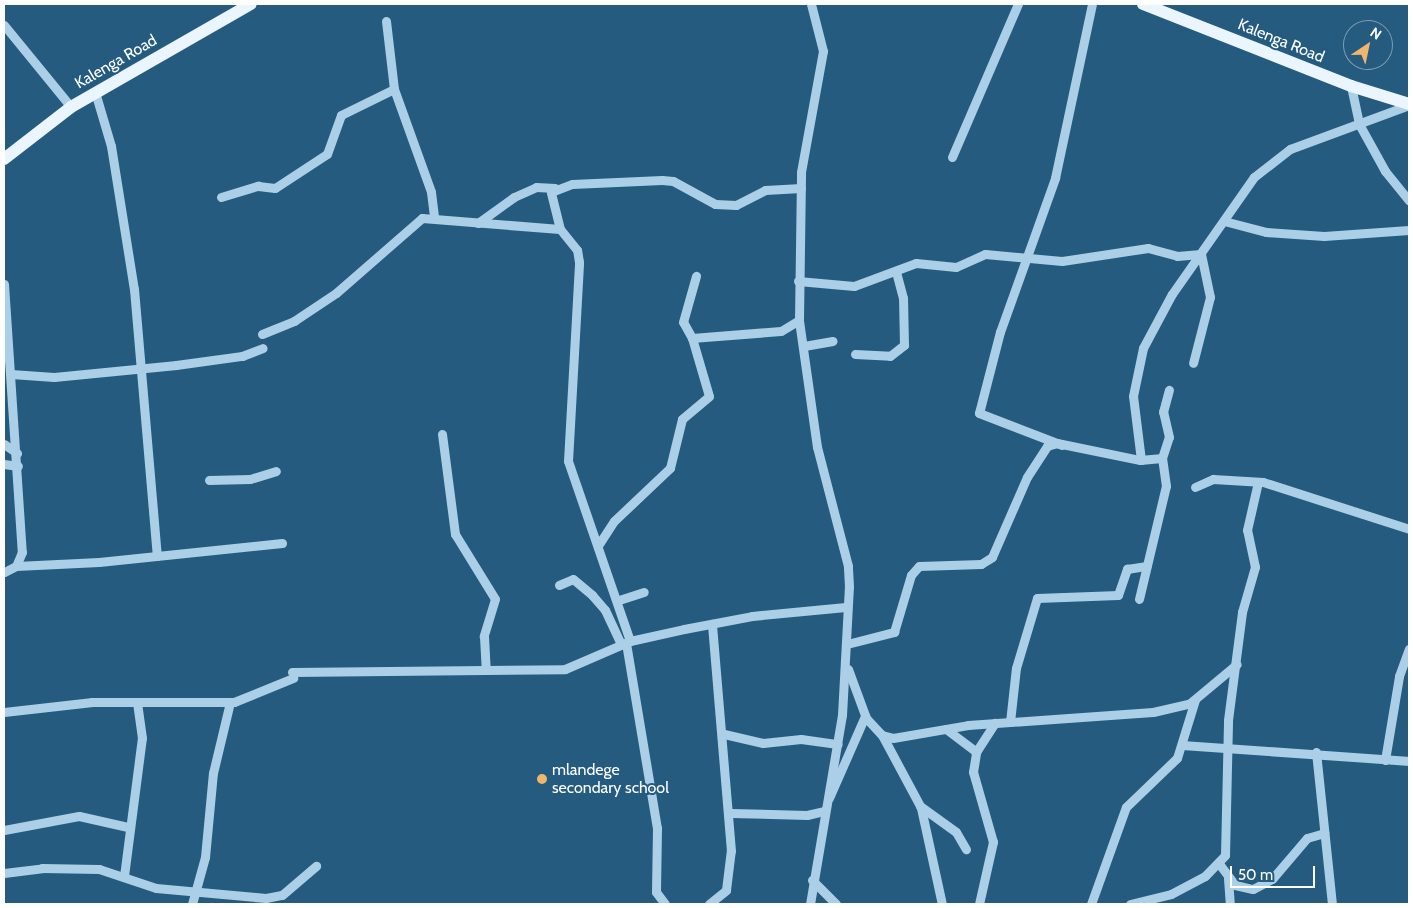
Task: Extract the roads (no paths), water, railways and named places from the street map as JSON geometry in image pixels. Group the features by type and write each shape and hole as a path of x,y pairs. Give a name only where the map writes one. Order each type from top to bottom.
{"main road":[{"name":"Kalenga Road","path":"4,159 71,107 251,4"},
{"name":"Kalenga Road","path":"1143,4 1160,7 1351,86 1409,105"}],"street":[{"path":"810,4 823,51 803,153 798,280 799,320 817,447 848,566 846,664 838,744 824,808 810,904"},
{"path":"952,157 1018,4"},
{"path":"1092,4 1055,178 1000,332 979,413 1062,444 1141,460 1162,458"},
{"path":"386,21 394,89 431,192 434,216"},
{"path":"4,25 71,107"},
{"path":"1351,86 1359,124 1385,171 1409,201"},
{"path":"221,197 258,186 275,188 327,154 341,115 394,89"},
{"path":"95,92 117,179 141,368 157,556"},
{"path":"1141,460 1133,396 1136,370 1155,323 1254,177 1272,160 1290,149 1409,105"},
{"path":"478,223 519,195 536,188 671,181 715,204 736,205 765,190 801,188"},
{"path":"555,188 550,197 560,229 577,250 579,262 566,450 619,600 657,828 656,892 665,904"},
{"path":"262,334 311,310 386,252 412,225 434,216 478,223 560,229"},
{"path":"1224,220 1266,232 1324,236 1409,230"},
{"path":"798,280 854,286 924,262 956,267 985,254 1028,255 1062,261 1148,248 1177,256 1201,254"},
{"path":"1193,363 1210,296 1201,254"},
{"path":"855,354 890,356 904,345 903,298 896,272"},
{"path":"599,544 614,521 670,468 682,419 708,397 692,338 682,320 696,276"},
{"path":"4,284 18,466 22,552 16,566"},
{"path":"692,338 781,331 799,320"},
{"path":"804,346 833,341"},
{"path":"11,374 54,377 242,356 263,348"},
{"path":"1139,598 1166,486 1162,458 1169,438 1163,412 1169,390"},
{"path":"442,434 455,534 494,598 484,636 486,670"},
{"path":"4,444 17,453"},
{"path":"847,644 894,632 911,575 919,566 988,562 1035,460 1047,446 1062,444"},
{"path":"4,464 18,466"},
{"path":"209,480 245,480 276,471"},
{"path":"1196,487 1212,479 1258,482 1409,529"},
{"path":"1130,904 1171,894 1220,865 1226,845 1228,720 1238,664 1242,612 1255,567 1247,530 1258,482"},
{"path":"4,572 16,566 157,556 282,543"},
{"path":"1010,722 1018,660 1037,598 1118,595 1124,589 1127,569 1147,566"},
{"path":"559,585 573,579 592,595 605,610 625,643"},
{"path":"619,600 644,592"},
{"path":"4,712 92,702 137,704 230,702 292,675 565,669 625,643 712,624 846,607"},
{"path":"709,904 726,890 731,813 712,624"},
{"path":"1385,760 1399,676 1409,649"},
{"path":"846,664 865,716 882,735 921,808 942,904"},
{"path":"882,735 893,738 995,723 1153,712 1196,700 1238,664"},
{"path":"1092,904 1126,807 1177,758 1196,700"},
{"path":"192,904 207,846 214,765 230,702"},
{"path":"124,876 128,827 142,738 137,704"},
{"path":"731,813 807,815 824,808 865,716"},
{"path":"979,904 993,842 974,784 976,752 995,723"},
{"path":"946,729 976,752"},
{"path":"724,734 763,743 801,739 838,744"},
{"path":"1182,745 1229,750 1316,752 1409,761"},
{"path":"1316,752 1332,904"},
{"path":"921,808 956,832 966,849"},
{"path":"4,830 79,816 128,827"},
{"path":"1220,865 1228,878 1246,890 1261,887 1307,838 1324,833"},
{"path":"4,873 42,868 99,868 156,888 196,894 282,895 316,866"},
{"path":"1228,878 1230,904"},
{"path":"812,880 836,904"}],"place":[{"name":"mlandege secondary school","path":"542,779"}]}
